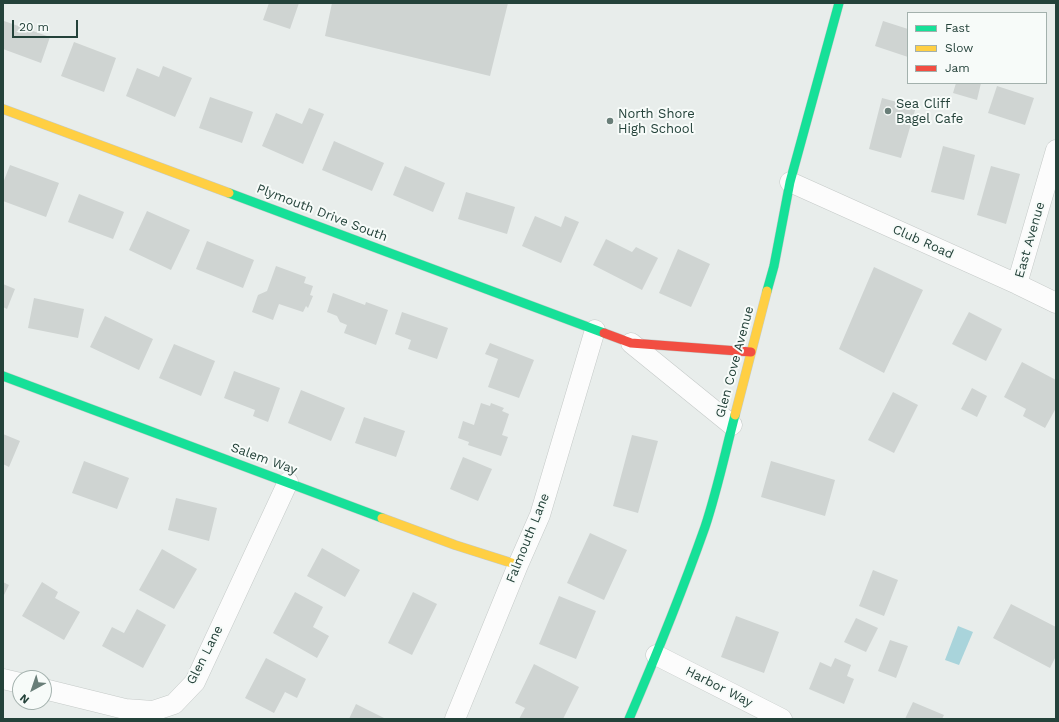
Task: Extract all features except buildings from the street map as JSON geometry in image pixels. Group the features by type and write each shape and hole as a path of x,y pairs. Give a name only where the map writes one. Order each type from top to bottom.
{"street":[{"name":"Glen Cove Avenue","path":"629,719 656,655 705,526 722,467 774,266 790,182 839,3"},
{"name":"Plymouth Drive South","path":"3,109 631,343 751,352"},
{"name":"East Avenue","path":"1017,284 1056,150"},
{"name":"Club Road","path":"790,182 1056,303"},
{"name":"Falmouth Lane","path":"455,719 540,515 595,330"},
{"path":"631,343 732,425"},
{"name":"Salem Way","path":"3,376 456,544 518,565"},
{"name":"Glen Lane","path":"52,691 125,709 153,711 174,704 195,682 288,482"},
{"name":"Harbor Way","path":"656,655 782,719"}],"water":[{"path":"958,626 973,632 959,665 945,660"}],"traffic: fast":[{"path":"767,291 774,266 790,182 839,3"},
{"path":"229,193 604,333"},
{"path":"3,376 382,518"},
{"path":"629,719 649,672 705,527 735,415"}],"traffic: slow":[{"path":"3,109 229,193"},
{"path":"735,415 767,291"},
{"path":"382,518 455,545 518,565"}],"traffic: jam":[{"path":"604,333 631,343 751,352"}],"place":[{"name":"Sea Cliff Bagel Cafe","path":"888,111"},
{"name":"North Shore High School","path":"610,121"}]}
